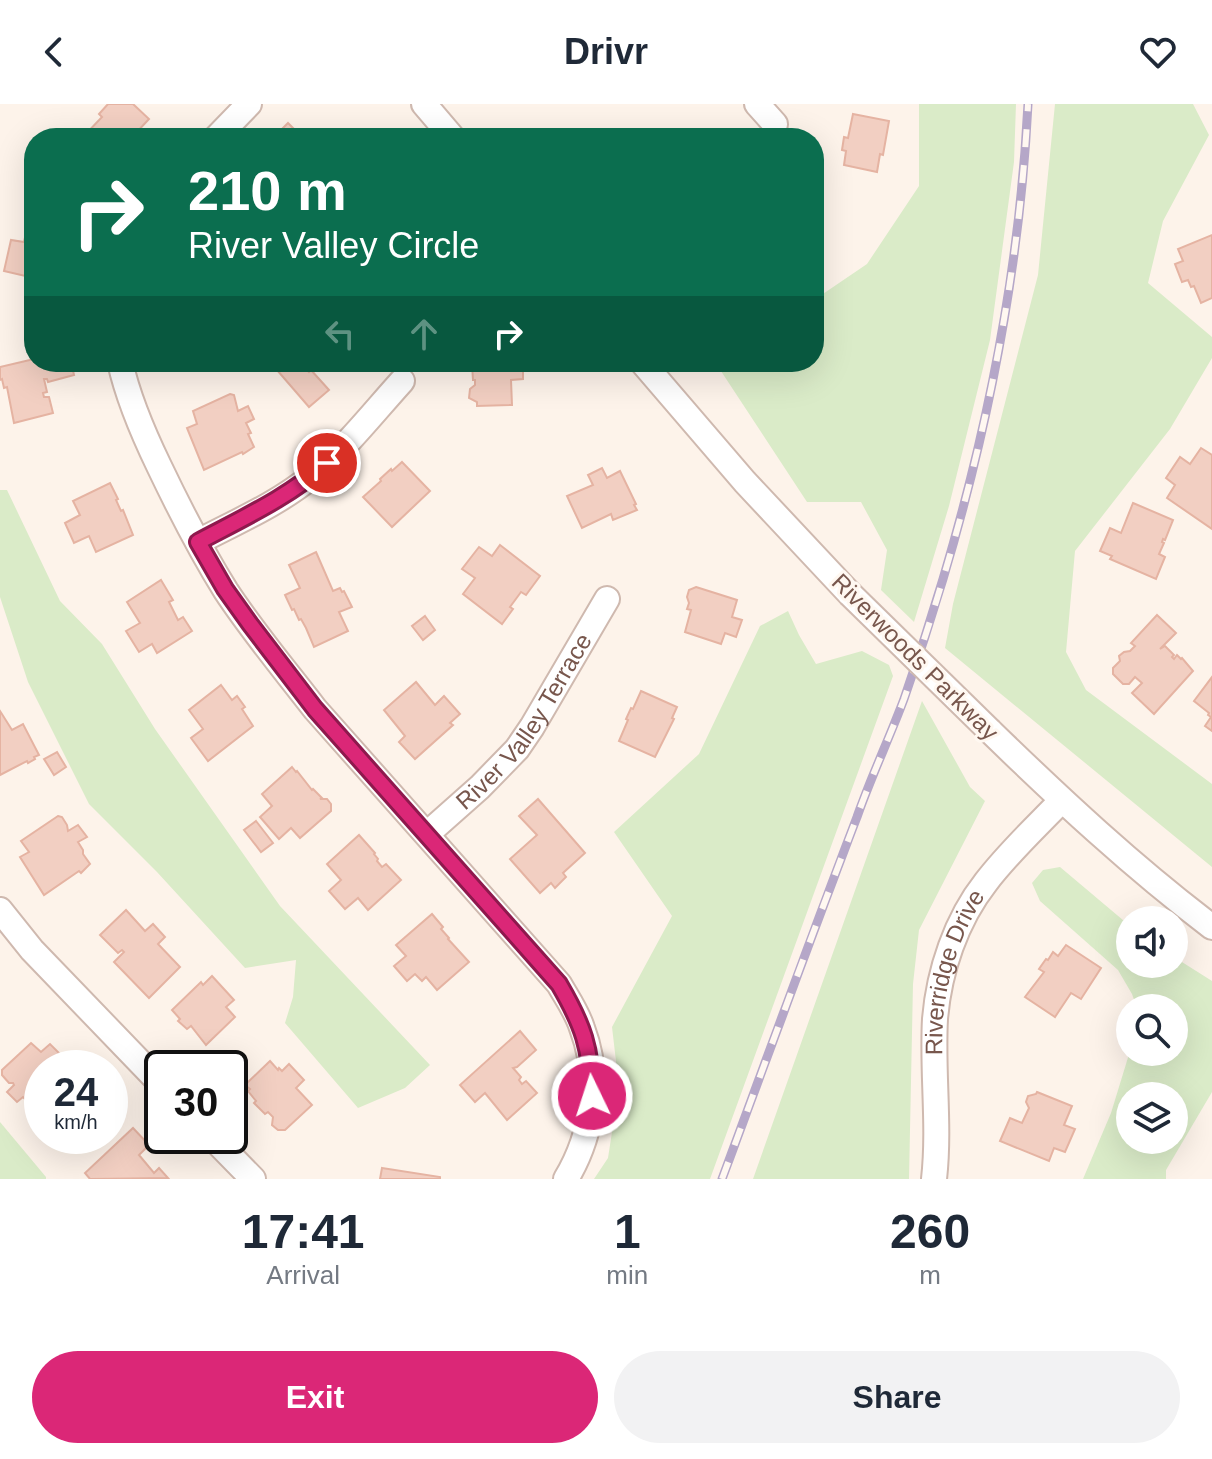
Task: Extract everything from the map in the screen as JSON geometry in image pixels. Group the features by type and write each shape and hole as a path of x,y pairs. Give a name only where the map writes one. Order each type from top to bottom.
{"street":[{"path":"226,128 249,104"},
{"path":"424,104 444,128"},
{"path":"757,104 775,124"},
{"path":"122,372 144,435 173,497 225,589 315,709 559,984 582,1026 589,1048 592,1096 582,1148 566,1179"},
{"name":"Riverwoods Parkway","path":"651,372 745,482 850,594 1061,801 1141,871 1212,927"},
{"path":"198,542 274,502 313,475 343,447 402,381"},
{"name":"River Valley Terrace","path":"427,834 517,749 607,599"},
{"name":"Riverridge Drive","path":"934,1179 935,1020 938,993 950,949 973,900 987,880 1061,801"},
{"path":"0,910 32,950 144,1066"},
{"path":"229,1154 253,1179"}],"green space":[{"path":"919,104 1016,104 1014,162 990,340 949,506 914,622 881,590 887,550 861,502 807,502 722,372 824,372 824,293 867,264 919,186"},
{"path":"1055,104 1193,104 1209,135 1163,221 1148,283 1212,337 1212,358 1170,429 1075,551 1066,652 1086,690 1212,784 1212,867 945,648 953,604 1038,275"},
{"path":"0,490 7,490 60,601 102,644 155,729 280,906 430,1065 405,1088 358,1108 285,1023 293,997 296,960 245,968 157,872 89,804 28,682 0,597"},
{"path":"788,611 816,664 862,651 889,665 893,676 710,1179 594,1179 608,1158 619,1087 612,1027 672,916 614,832 699,754 760,626"},
{"path":"922,701 970,787 985,801 919,930 913,984 909,1179 753,1179"},
{"path":"1060,867 1116,914 1116,968 1040,901 1032,883 1043,870"},
{"path":"1188,966 1212,981 1212,1092 1188,1133 1188,1082 1120,1082 1125,1066 1188,1066 1188,994 1132,994 1123,978 1188,978"},
{"path":"1116,1097 1116,1154 1175,1154 1166,1170 1166,1179 1083,1179"},
{"path":"0,1122 46,1179 0,1179"}],"building":[{"path":"108,104 133,104 149,119 141,128 92,128 102,117 99,114"},
{"path":"853,114 889,121 877,172 844,165 844,137 848,138"},
{"path":"1212,235 1212,298 1201,303 1194,286 1191,287 1188,280 1182,282 1175,264 1183,261 1178,249"},
{"path":"11,240 24,242 24,276 4,271"},
{"path":"24,361 24,372 73,372 74,375 48,382 44,379 47,392 43,393 44,397 49,397 53,413 14,423 7,387 4,388 0,380 0,367"},
{"path":"279,372 313,372 329,390 309,407"},
{"path":"472,372 523,372 523,379 511,380 512,405 477,406 477,402 469,398 470,389 475,385"},
{"path":"234,395 238,411 248,406 254,419 246,423 254,447 204,470 187,428 197,424 193,411"},
{"path":"1201,448 1212,455 1212,529 1167,498 1175,485 1166,478 1180,457 1190,464"},
{"path":"402,462 430,491 392,527 363,497"},
{"path":"602,468 607,478 620,471 637,510 613,520 611,514 582,528 567,496 593,485 588,475"},
{"path":"110,483 133,535 96,552 89,536 74,543 65,523 80,515 73,501"},
{"path":"1133,503 1173,520 1162,542 1159,554 1165,557 1156,579 1110,559 1112,556 1100,551 1110,528 1121,533"},
{"path":"500,545 540,576 526,595 521,592 502,624 463,594 475,578 462,569 479,547 492,556"},
{"path":"316,552 333,591 340,588 344,591 352,607 339,612 348,631 314,647 285,595 300,588 289,565"},
{"path":"161,580 173,600 169,602 178,620 183,617 192,631 157,653 152,644 139,652 126,631 140,623 127,602"},
{"path":"696,587 737,600 732,617 742,620 736,637 725,633 721,644 685,632 691,610 687,609 687,597 689,590"},
{"path":"1157,615 1176,633 1160,649 1165,646 1174,659 1177,655 1182,658 1193,671 1154,714 1132,693 1142,683 1135,677 1129,684 1123,684 1113,674 1113,668 1120,661 1119,656 1135,646 1131,643"},
{"path":"425,616 435,630 423,640 412,626"},
{"path":"1212,677 1212,731 1205,726 1211,717 1209,713 1194,701"},
{"path":"416,682 435,705 444,696 460,714 450,723 453,725 415,759 399,742 405,736 384,710"},
{"path":"221,685 232,700 237,696 253,726 208,761 191,738 203,729 189,710"},
{"path":"641,691 677,707 655,757 619,741 626,719"},
{"path":"0,711 12,730 23,724 39,755 0,775"},
{"path":"57,752 66,767 54,775 44,759"},
{"path":"292,767 320,799 327,799 331,811 300,838 291,828 279,839 260,817 272,806 262,794"},
{"path":"538,799 585,853 563,873 566,877 555,888 551,883 540,893 510,859 537,835 519,816"},
{"path":"58,816 62,817 68,831 78,825 87,837 78,842 90,864 81,873 79,871 44,895 20,857 29,852 21,841"},
{"path":"256,821 273,843 261,852 244,830"},
{"path":"359,835 375,853 382,867 386,864 401,880 368,910 358,898 345,909 329,891 341,880 327,864"},
{"path":"126,910 145,931 153,924 165,937 158,944 180,967 149,998 114,962 124,952 118,953 100,935"},
{"path":"432,914 448,939 469,962 437,990 426,977 422,981 415,974 407,981 394,966 406,956 396,945"},
{"path":"1066,945 1101,968 1081,999 1071,993 1055,1017 1025,997 1044,972 1039,969 1046,959 1053,952 1058,956"},
{"path":"212,976 234,1000 226,1007 235,1017 206,1045 191,1026 187,1029 178,1021 180,1019 172,1010 201,982 203,985"},
{"path":"520,1031 536,1050 513,1068 521,1077 519,1080 522,1084 526,1081 537,1093 507,1120 485,1093 475,1102 460,1085"},
{"path":"31,1043 39,1050 24,1050 24,1098 17,1102 7,1092 14,1085 2,1075 2,1070"},
{"path":"270,1061 282,1071 289,1064 304,1080 296,1088 312,1105 285,1130 278,1130 272,1125 273,1117 254,1103 256,1101 248,1091 248,1082"},
{"path":"1037,1092 1072,1106 1064,1125 1075,1129 1065,1152 1054,1148 1049,1161 1000,1141 1010,1118 1022,1123 1029,1108 1026,1102 1028,1096"},
{"path":"133,1128 144,1140 144,1150 139,1155 154,1173 159,1168 168,1178 90,1179 85,1173 105,1154 128,1154 128,1133"},
{"path":"382,1168 440,1177 440,1179 380,1179"}],"railway":[{"path":"722,1179 862,802 904,699 960,521 988,403 1010,284 1028,104"}],"route":[{"path":"327,463 274,502 198,542 225,589 315,709 559,984 582,1026 589,1048 592,1096"}]}
